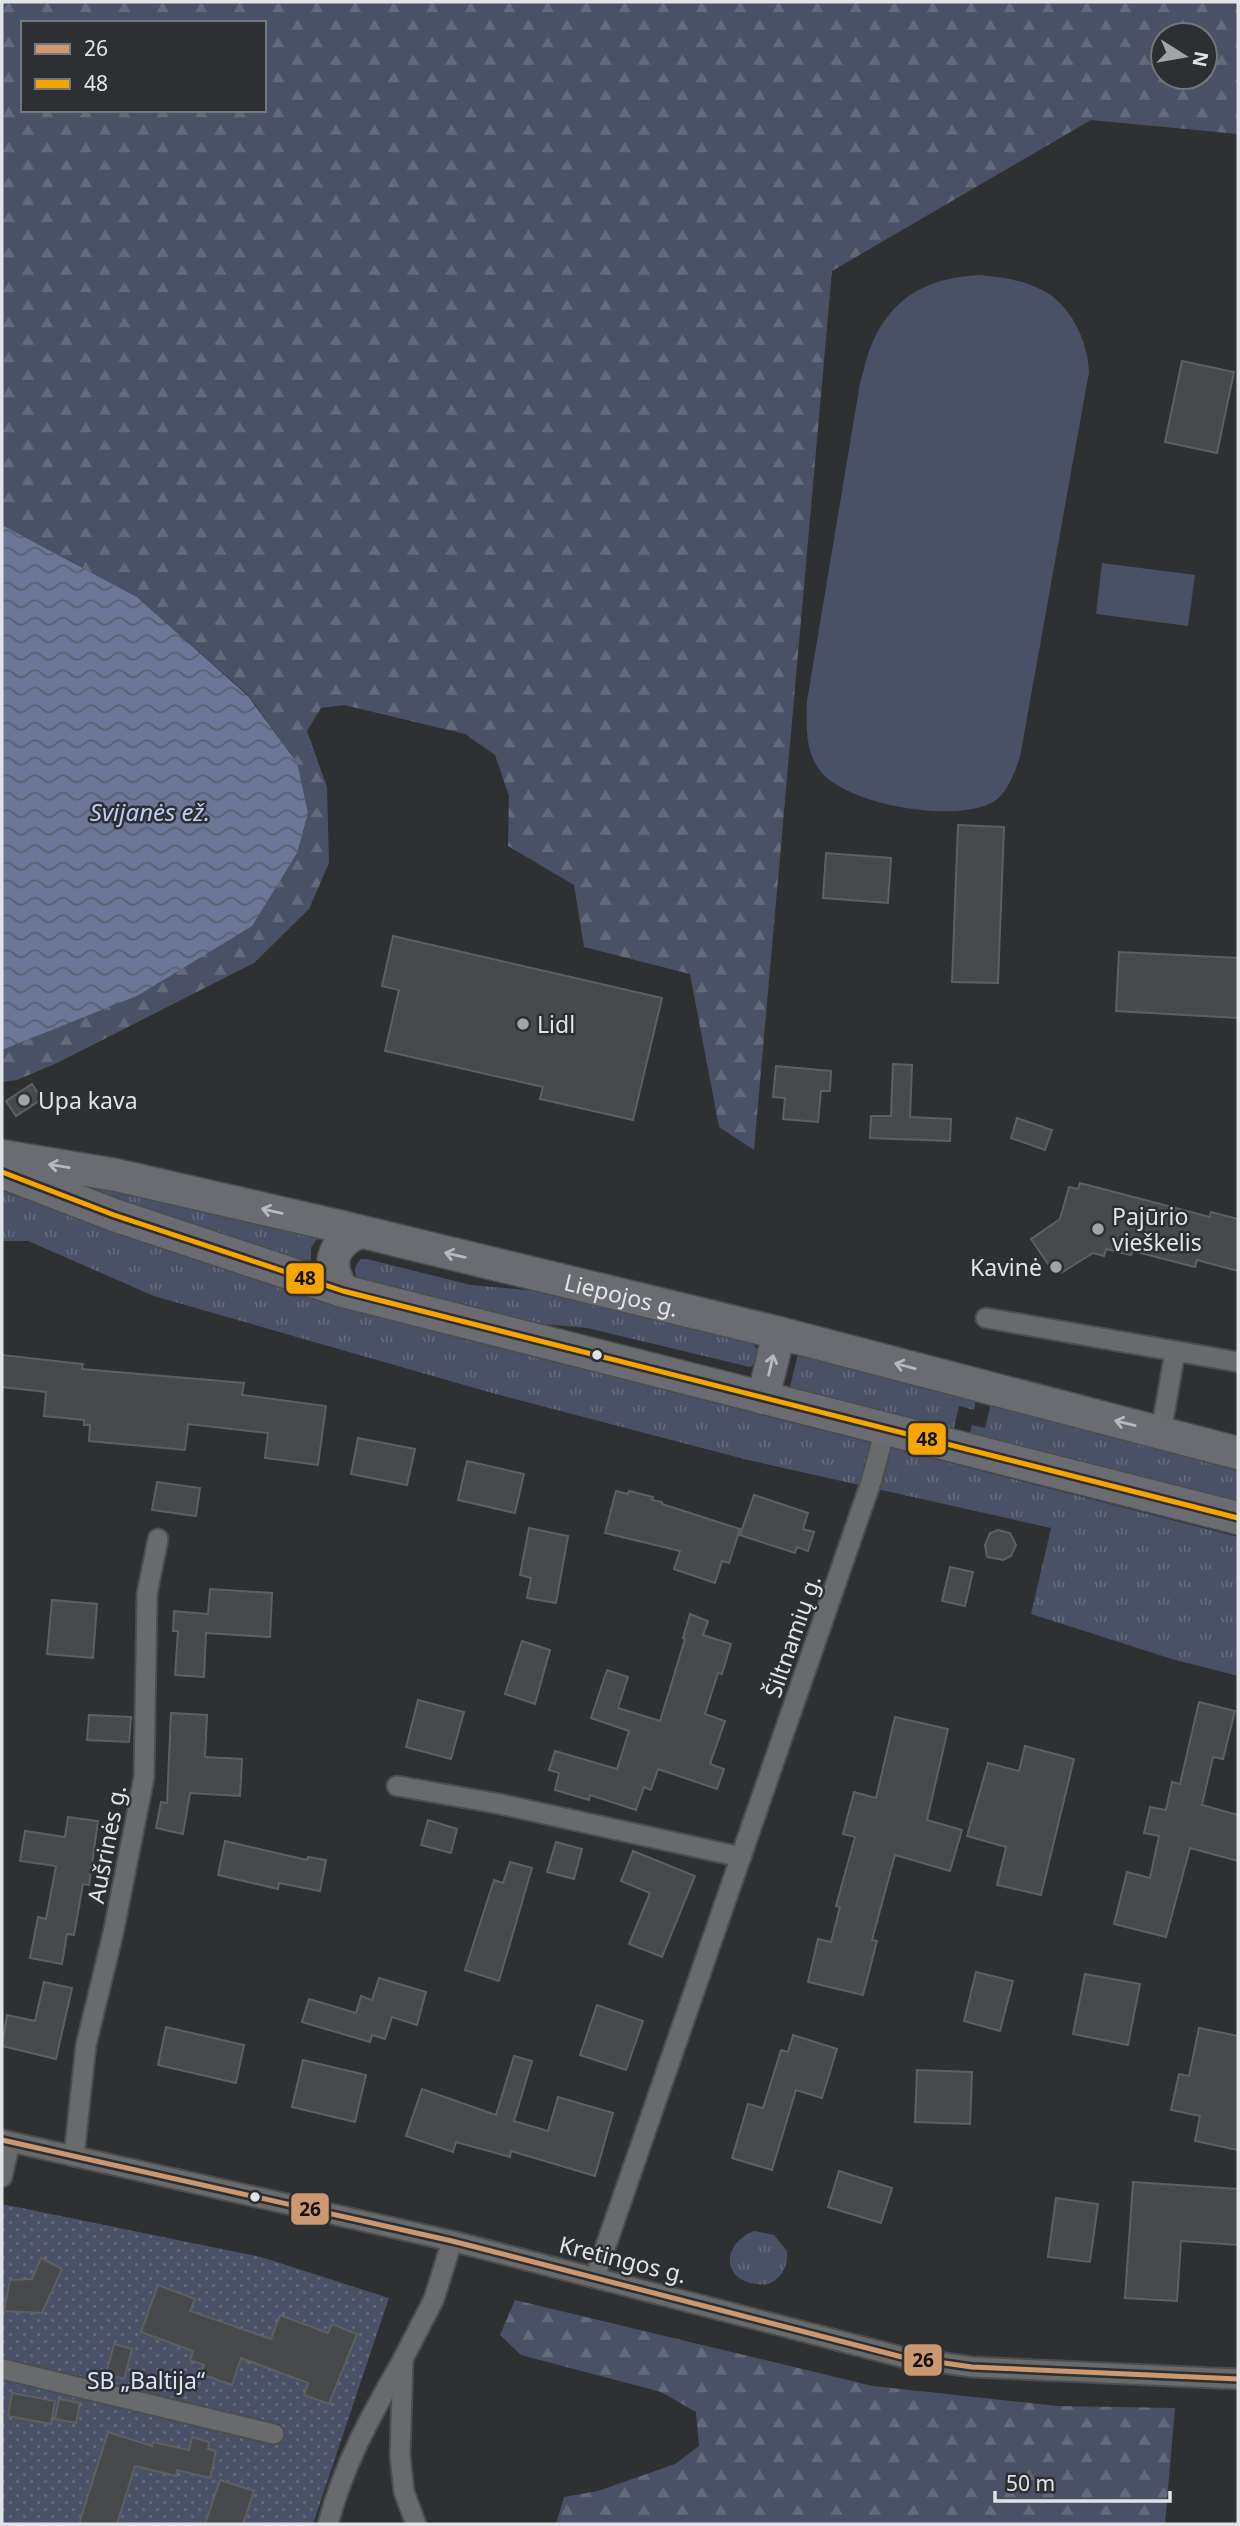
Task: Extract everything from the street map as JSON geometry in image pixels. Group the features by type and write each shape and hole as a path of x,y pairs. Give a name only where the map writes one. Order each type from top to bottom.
{"main road":[{"name":"Liepojos g.","path":"2,1156 116,1175 359,1232 779,1333 1238,1453"},
{"path":"2,1172 114,1215 343,1291 1238,1518"},
{"path":"343,1291 335,1279 333,1264 336,1250 346,1238 359,1232"},
{"path":"763,1398 779,1333"}],"street":[{"path":"986,1318 1238,1362"},
{"path":"1161,1433 1175,1352"},
{"name":"Šiltnamių g.","path":"595,2277 867,1494 885,1430"},
{"name":"Aušrinės g.","path":"74,2156 86,2045 113,1934 144,1778 147,1594 158,1539"},
{"path":"397,1786 500,1804 741,1857"},
{"path":"2,2177 6,2141"},
{"name":"Kretingos g.","path":"6,2141 452,2241 902,2357 972,2367 1238,2379"},
{"path":"328,2524 338,2488 354,2451 434,2299 452,2241"},
{"path":"403,2359 400,2455 404,2493 416,2524"},
{"path":"2,2368 274,2434"}],"green space":[{"path":"2,2 1238,2 1238,134 1091,120 832,271 754,1150 719,1127 690,974 584,947 574,885 508,846 509,796 495,755 465,734 344,705 321,708 307,731 327,787 329,863 309,909 254,963 57,1063 17,1080 2,1082 2,1050 137,996 297,763 248,695 137,597 2,525"},
{"path":"979,275 1020,281 1052,296 1076,325 1085,349 1089,372 1020,757 1007,788 993,802 976,808 928,811 874,801 831,781 818,768 811,752 807,701 860,383 871,346 882,325 903,300 945,280"},
{"path":"1102,563 1195,575 1188,626 1096,614"},
{"path":"85,1183 320,1234 311,1248 311,1264 93,1191 87,1188"},
{"path":"2,1191 353,1310 1238,1537 1238,1676 1172,1659 1031,1614 1051,1528 748,1460 492,1393 154,1296 28,1241 2,1241"},
{"path":"361,1259 471,1285 549,1292 752,1342 759,1352 755,1363 750,1367 587,1328 520,1322 361,1281 355,1270"},
{"path":"798,1354 976,1399 974,1410 959,1406 953,1432 789,1391"},
{"path":"991,1403 1238,1465 1238,1504 969,1436 972,1425 985,1428"},
{"name":"SB „Baltija“","path":"2,2204 261,2257 389,2298 313,2524 2,2524"},
{"path":"754,2231 774,2235 787,2251 784,2271 768,2284 741,2279 730,2264 730,2255 735,2246 742,2237"},
{"path":"515,2300 873,2386 1058,2406 1175,2408 1165,2524 556,2524 564,2497 598,2491 675,2464 699,2446 696,2412 661,2392 521,2355 500,2335"}],"water":[{"name":"Svijanės ež.","path":"2,525 137,597 248,696 297,763 308,813 297,853 252,926 137,996 2,1050"}],"building":[{"path":"1182,361 1234,372 1217,453 1165,442"},
{"path":"958,825 1004,827 998,983 952,982"},
{"path":"826,853 891,858 888,903 823,898"},
{"name":"Lidl","path":"393,936 662,998 633,1120 540,1099 543,1087 385,1051 399,990 382,986"},
{"path":"1119,952 1238,958 1238,1018 1116,1011"},
{"path":"893,1064 912,1065 910,1117 951,1119 950,1141 870,1138 871,1116 891,1116"},
{"path":"776,1066 831,1071 830,1091 821,1091 818,1122 783,1119 785,1098 773,1097"},
{"name":"Upa kava","path":"32,1084 42,1099 16,1116 6,1101"},
{"path":"1017,1118 1052,1130 1045,1150 1011,1138"},
{"path":"1080,1183 1210,1217 1211,1212 1238,1219 1238,1271 1197,1260 1195,1267 1133,1251 1131,1255 1106,1249 1104,1256 1093,1253 1061,1273 1053,1271 1031,1239 1060,1219 1069,1187 1078,1189"},
{"path":"2,1355 83,1364 82,1369 244,1383 242,1395 326,1406 318,1465 265,1458 268,1433 188,1424 185,1450 89,1441 90,1425 84,1425 84,1420 44,1416 46,1392 2,1387"},
{"path":"358,1438 415,1449 407,1485 351,1474"},
{"path":"467,1461 524,1474 515,1513 458,1500"},
{"path":"157,1482 200,1488 196,1516 152,1510"},
{"path":"616,1491 653,1497 652,1500 662,1504 740,1529 729,1563 722,1561 715,1583 674,1569 680,1551 605,1533"},
{"path":"754,1495 808,1513 803,1529 814,1532 808,1551 797,1547 795,1553 740,1535"},
{"path":"529,1528 568,1536 556,1603 527,1598 531,1578 520,1575"},
{"path":"998,1530 1010,1533 1016,1545 1011,1556 1003,1560 987,1557 985,1545 990,1533"},
{"path":"950,1567 973,1572 965,1606 942,1601"},
{"path":"210,1589 272,1593 270,1637 206,1633 204,1677 175,1675 178,1631 173,1631 174,1611 208,1614"},
{"path":"52,1600 97,1604 93,1658 47,1654"},
{"path":"690,1614 708,1621 703,1635 731,1644 705,1714 725,1721 710,1764 724,1769 717,1789 658,1769 651,1790 644,1787 636,1810 590,1795 589,1800 555,1790 559,1773 549,1770 555,1751 617,1769 629,1731 591,1718 607,1670 628,1677 618,1708 660,1721"},
{"path":"522,1641 550,1650 535,1704 505,1694"},
{"path":"418,1700 464,1712 451,1759 406,1747"},
{"path":"1199,1702 1235,1711 1223,1759 1213,1757 1202,1805 1238,1815 1238,1861 1190,1848 1166,1937 1114,1924 1127,1872 1150,1878 1159,1836 1144,1833 1150,1807 1166,1810 1172,1782 1180,1784"},
{"path":"171,1713 207,1715 205,1757 242,1759 240,1796 190,1793 183,1834 156,1828 161,1802 167,1803"},
{"path":"89,1715 131,1717 129,1742 87,1740"},
{"path":"895,1717 948,1729 927,1820 962,1830 950,1871 895,1855 872,1940 877,1941 863,1995 808,1982 818,1939 831,1942 840,1907 836,1906 855,1837 843,1834 854,1792 876,1798"},
{"path":"1025,1746 1074,1759 1041,1895 997,1885 1006,1847 967,1836 988,1763 1019,1771"},
{"path":"68,1817 98,1821 89,1885 83,1884 74,1935 67,1934 62,1964 30,1958 38,1917 46,1919 56,1866 20,1861 25,1831 65,1837"},
{"path":"428,1820 457,1829 451,1853 421,1845"},
{"path":"225,1841 307,1860 308,1857 326,1860 320,1891 279,1883 278,1889 218,1875"},
{"path":"556,1842 582,1849 574,1879 547,1872"},
{"path":"633,1851 695,1876 662,1957 629,1944 650,1893 621,1881"},
{"path":"510,1862 532,1868 499,1981 465,1970 494,1880 503,1883"},
{"path":"976,1972 1013,1981 1000,2031 964,2021"},
{"path":"1085,1974 1140,1984 1128,2045 1073,2034"},
{"path":"379,1978 426,1992 417,2025 392,2017 385,2039 372,2035 370,2042 302,2022 309,1999 356,2013 361,1996 372,2000"},
{"path":"44,1982 72,1988 56,2059 2,2046 7,2015 35,2021"},
{"path":"597,2005 643,2021 626,2070 580,2055"},
{"path":"166,2027 244,2045 236,2083 158,2065"},
{"path":"1199,2028 1238,2036 1238,2150 1195,2141 1200,2116 1171,2110 1179,2074 1189,2076"},
{"path":"793,2035 837,2049 822,2098 796,2090 772,2170 732,2158 748,2104 763,2108 781,2050 788,2052"},
{"path":"514,2056 532,2061 514,2121 548,2131 558,2097 613,2113 595,2176 511,2151 510,2157 456,2142 453,2152 406,2136 422,2089 496,2115"},
{"path":"303,2060 366,2075 355,2122 292,2107"},
{"path":"917,2070 972,2072 970,2124 915,2122"},
{"path":"839,2171 892,2188 881,2223 828,2207"},
{"path":"1133,2182 1238,2189 1238,2245 1181,2241 1177,2301 1125,2298"},
{"path":"1056,2198 1098,2204 1090,2262 1048,2257"},
{"path":"41,2258 62,2269 42,2313 4,2311 10,2280 32,2279"},
{"path":"158,2285 195,2299 190,2311 271,2339 280,2315 328,2333 332,2324 357,2334 329,2404 304,2395 308,2383 241,2358 232,2385 201,2374 204,2365 190,2360 193,2351 141,2332"},
{"path":"114,2344 132,2349 124,2379 106,2374"},
{"path":"12,2393 55,2401 51,2424 8,2416"},
{"path":"59,2399 80,2403 76,2423 55,2419"},
{"path":"108,2432 152,2446 153,2442 189,2450 192,2437 209,2442 208,2449 216,2451 210,2478 177,2470 176,2476 135,2466 117,2524 79,2524"},
{"path":"220,2480 254,2491 243,2524 205,2524"}],"transit line":[{"name":"48","path":"2,1172 114,1215 343,1291 1238,1518"},
{"name":"26","path":"2,2140 452,2241 902,2357 972,2367 1238,2379"}],"place":[{"name":"Lidl","path":"523,1024"},
{"name":"Upa kava","path":"24,1100"},
{"name":"Pajūrio vieškelis","path":"1098,1229"},
{"name":"Kavinė","path":"1056,1267"}]}
